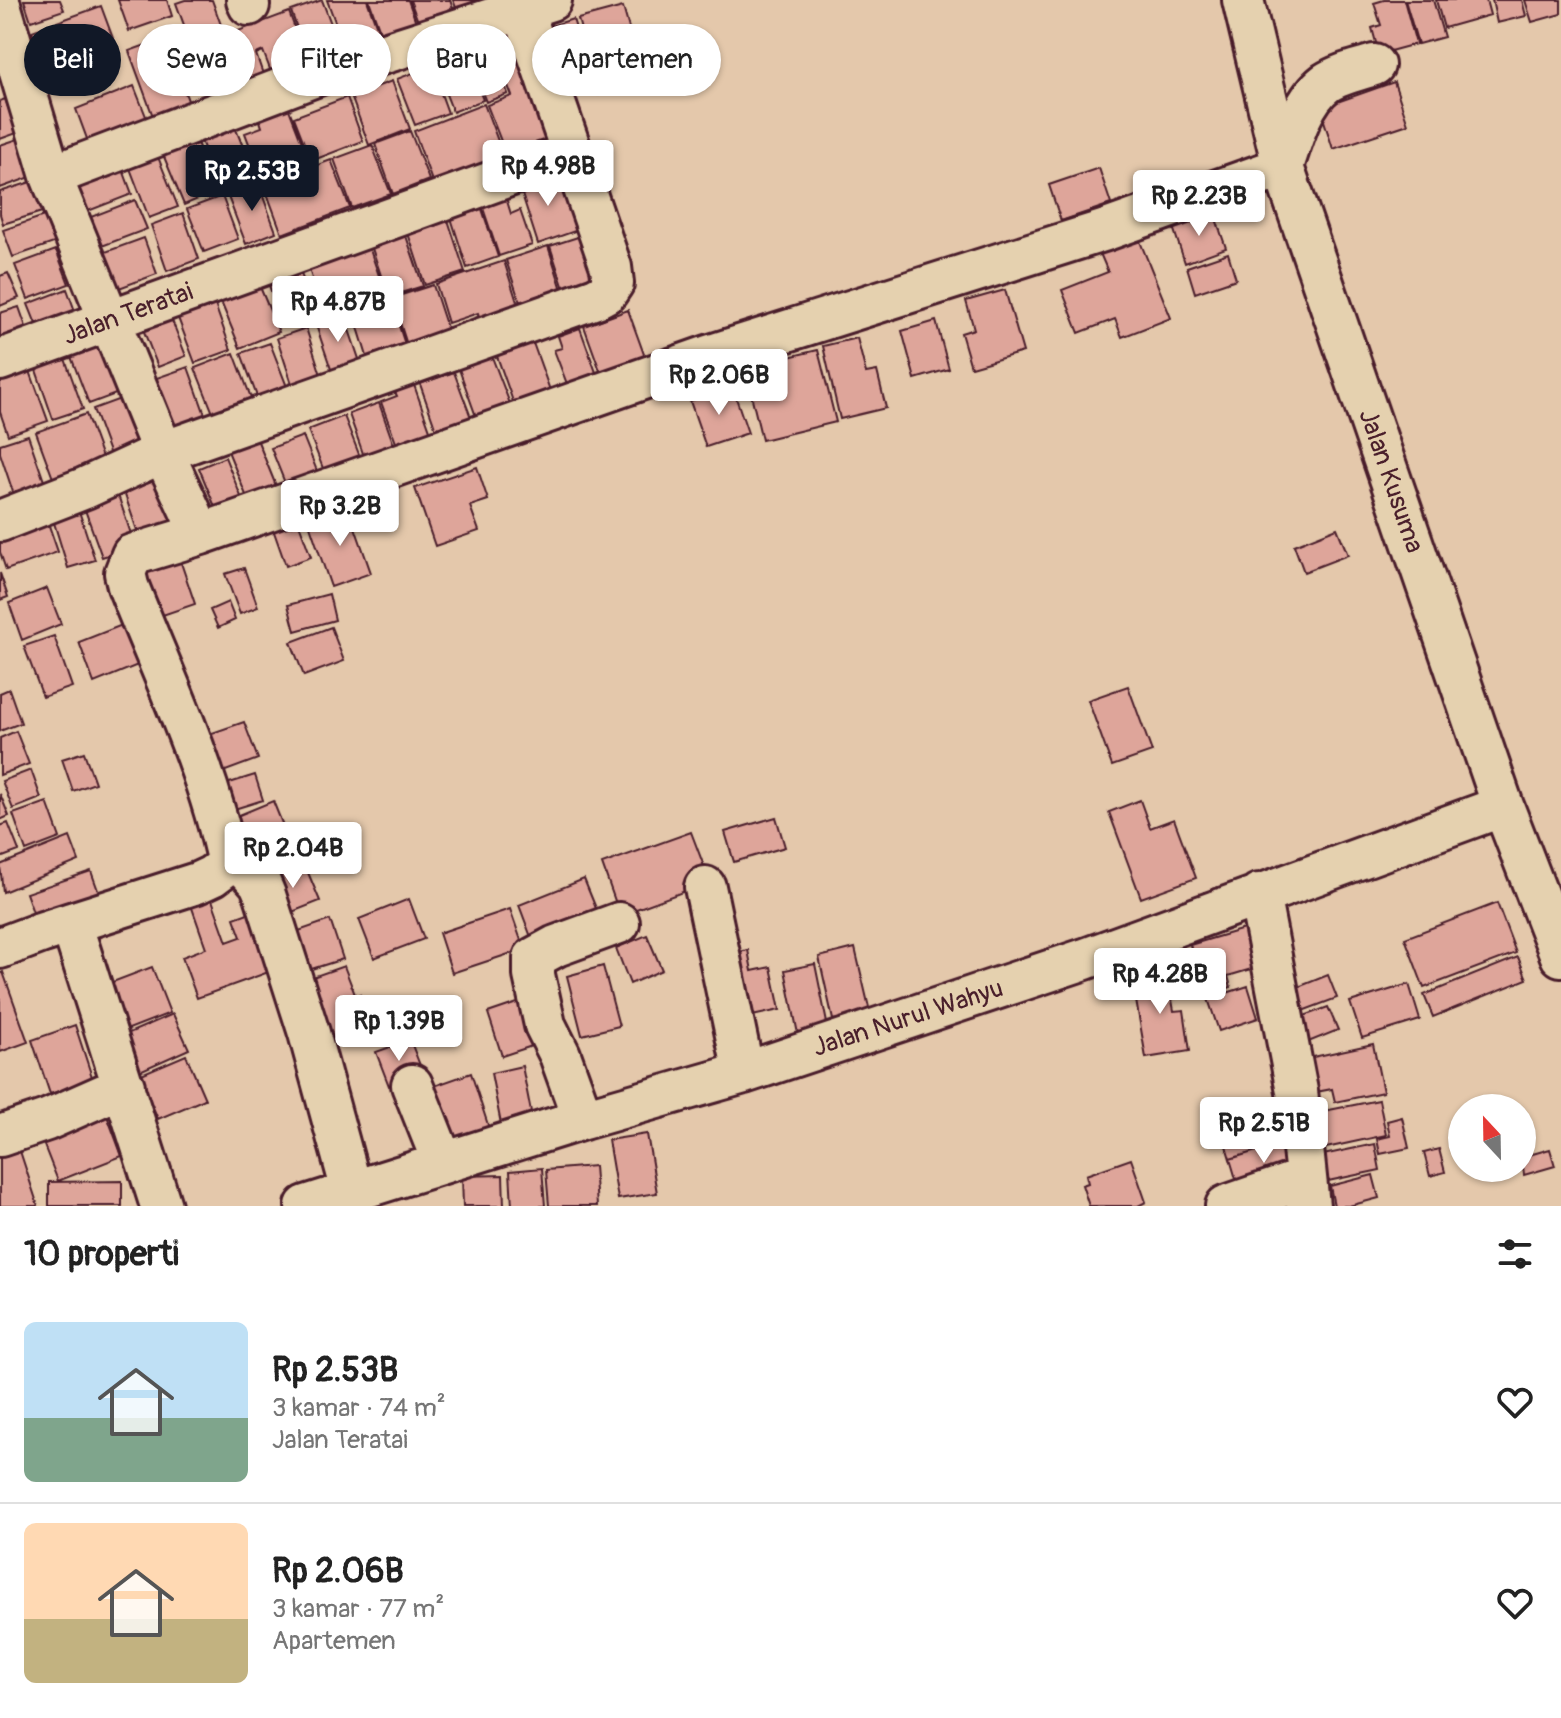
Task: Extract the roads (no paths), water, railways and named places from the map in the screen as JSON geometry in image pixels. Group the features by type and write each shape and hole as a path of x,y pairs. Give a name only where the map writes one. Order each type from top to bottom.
{"street":[{"name":"Jalan Kusuma","path":"1243,0 1283,167 1503,806 1561,956"},
{"path":"0,5 51,176 163,452 201,534"},
{"path":"0,521 85,488 163,452 596,298 607,292 613,283 611,267 572,153 537,5 331,70 51,176"},
{"path":"228,864 221,829 200,769 125,573 132,555 201,534 708,356 1106,230 1283,167 1301,119 1315,95 1328,82 1374,65"},
{"name":"Jalan Teratai","path":"0,360 572,153"},
{"name":"Jalan Nurul Wahyu","path":"326,1201 583,1119 744,1073 1085,959 1503,806"},
{"path":"3,938 71,923 197,883 228,864 244,865 260,883 265,895 309,1033 326,1201"},
{"path":"705,887 744,1073"},
{"path":"1226,1206 1306,1193 1297,1091 1259,894"},
{"path":"71,923 161,1206"},
{"path":"583,1119 560,1055 545,1025 534,975 534,958 556,946 619,923"},
{"path":"412,1085 443,1163"},
{"path":"0,1136 47,1120 124,1086"}]}
